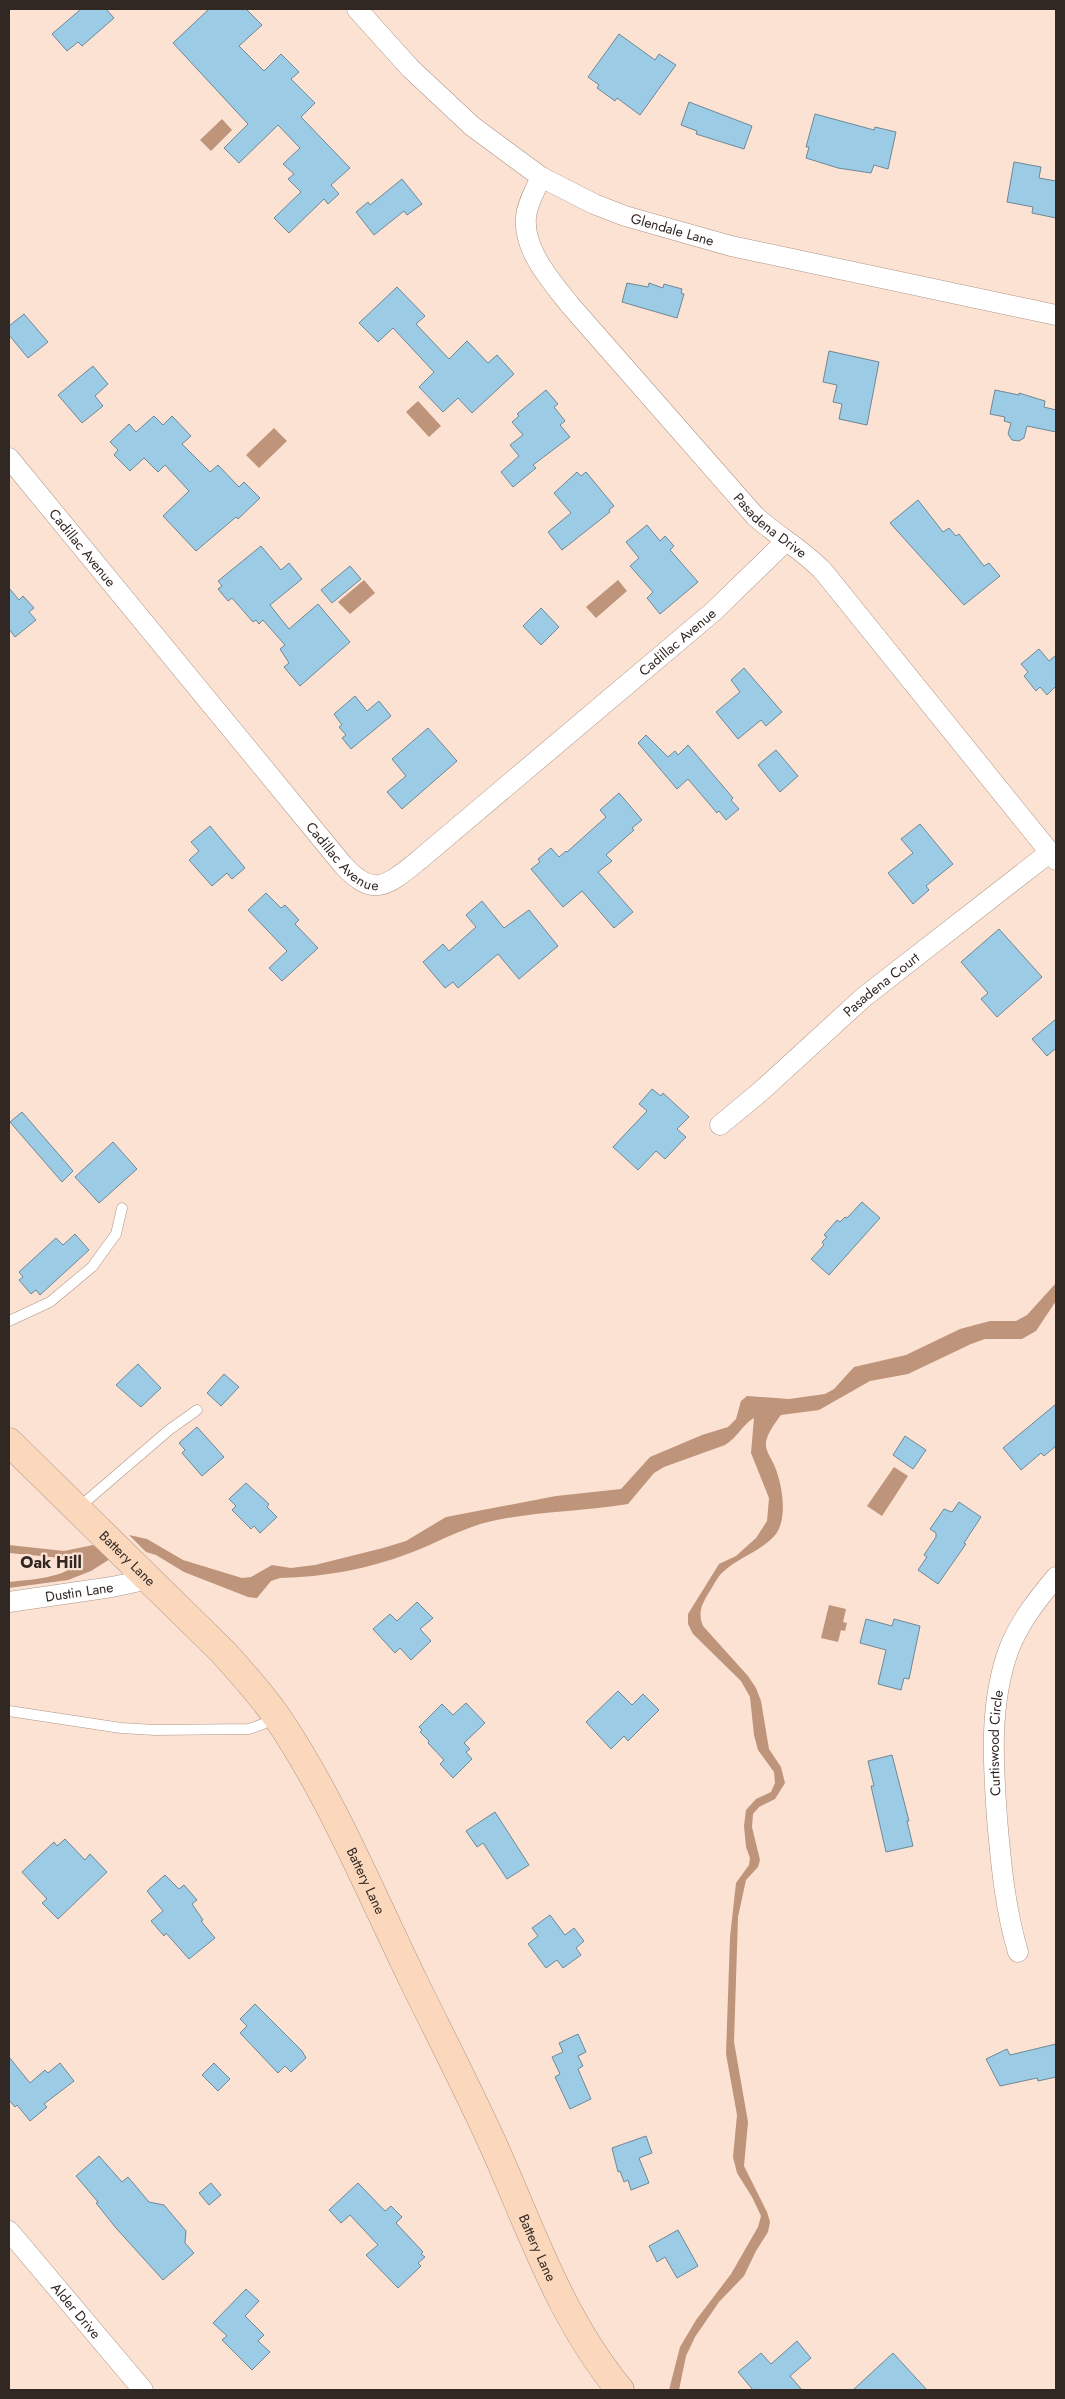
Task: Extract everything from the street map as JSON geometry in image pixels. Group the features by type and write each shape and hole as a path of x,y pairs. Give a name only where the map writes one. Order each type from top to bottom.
{"main road":[{"name":"Battery Lane","path":"9,1442 223,1652 276,1716 320,1790 452,2057 495,2149 562,2304 596,2360 620,2390"}],"street":[{"name":"Glendale Lane","path":"357,9 410,68 452,109 542,177 594,204 625,216 732,246 1056,314"},
{"name":"Pasadena Drive","path":"542,177 529,206 526,227 531,246 548,276 570,305 754,516 785,542 801,551 823,572 1053,857"},
{"name":"Cadillac Avenue","path":"9,458 343,864 364,884 376,886 387,883 401,874 434,847 714,611 785,542"},
{"name":"Pasadena Court","path":"720,1126 864,997 1053,857"},
{"name":"Curtiswood Circle","path":"1018,1952 1010,1926 1003,1886 995,1790 993,1729 1002,1672 1009,1650 1027,1611 1056,1577"},
{"name":"Dustin Lane","path":"9,1602 112,1587 149,1578"},
{"name":"Alder Drive","path":"9,2231 144,2390"}],"lane":[{"path":"9,1322 50,1302 92,1267 116,1234 122,1208"},
{"path":"77,1510 169,1430 197,1410"},
{"path":"9,1711 121,1728 155,1730 248,1729 263,1724 276,1716"}],"shaded area":[{"path":"222,119 232,130 211,151 200,140"},
{"path":"418,401 441,426 429,437 406,412"},
{"path":"274,428 287,441 259,468 246,455"},
{"path":"364,580 375,593 350,614 338,602"},
{"path":"618,580 627,591 596,618 586,607"},
{"path":"1056,1283 1056,1301 1036,1331 1022,1339 985,1339 908,1374 870,1381 819,1410 781,1415 770,1431 766,1442 782,1491 783,1510 780,1527 776,1534 764,1545 736,1562 721,1574 702,1606 701,1617 703,1626 748,1676 756,1688 761,1701 769,1749 781,1767 785,1783 775,1799 759,1807 753,1814 752,1827 760,1860 758,1867 746,1880 738,1917 734,2042 748,2122 744,2166 770,2222 768,2232 744,2276 719,2302 695,2337 686,2356 679,2390 669,2390 680,2347 696,2320 731,2274 758,2227 761,2216 737,2173 733,2157 737,2115 726,2054 730,1937 736,1883 749,1865 750,1858 746,1847 744,1826 746,1810 756,1799 771,1792 775,1783 774,1772 758,1750 754,1735 750,1697 741,1681 693,1634 688,1624 688,1614 719,1564 736,1556 756,1538 767,1521 769,1498 751,1453 754,1418 725,1445 664,1467 654,1473 628,1504 505,1518 488,1522 468,1528 410,1553 378,1564 330,1574 280,1578 271,1581 257,1598 248,1597 184,1572 156,1555 146,1552 129,1535 147,1539 183,1560 242,1578 251,1577 272,1565 291,1568 315,1565 383,1548 406,1541 446,1517 556,1496 621,1489 650,1457 702,1435 728,1427 736,1419 741,1401 747,1396 789,1399 825,1394 834,1389 854,1367 906,1355 960,1329 990,1321 1016,1321 1027,1315"},
{"path":"894,1467 908,1476 882,1516 867,1506"},
{"path":"9,1545 64,1551 93,1545 110,1559 91,1571 68,1580 9,1588 9,1582 57,1575 81,1560 9,1553"},
{"path":"829,1605 846,1609 843,1622 847,1623 845,1631 841,1630 838,1642 821,1638"}],"building":[{"path":"81,9 106,9 114,18 82,46 78,42 67,51 52,34"},
{"path":"209,9 246,9 262,25 239,46 264,71 281,54 299,72 291,79 315,103 301,117 350,168 331,185 339,194 328,204 324,199 289,233 274,218 301,192 288,179 294,174 283,164 300,148 278,125 239,163 224,148 248,124 173,43"},
{"path":"619,34 655,60 659,54 676,65 640,115 617,98 615,101 597,88 599,85 588,77"},
{"path":"689,102 752,126 744,149 696,134 697,131 681,125"},
{"path":"815,114 874,130 875,127 896,132 888,169 874,165 871,173 838,168 806,158 809,147 806,147"},
{"path":"1014,162 1041,167 1039,178 1056,181 1056,218 1032,213 1033,207 1007,202"},
{"path":"402,179 422,204 407,215 404,211 374,235 356,212 368,202 370,205"},
{"path":"627,283 648,287 649,283 663,288 664,284 682,289 681,293 684,294 677,318 622,302"},
{"path":"397,287 425,316 416,324 449,359 467,341 488,363 497,355 514,374 472,413 458,398 443,412 419,387 434,372 393,328 378,342 359,323"},
{"path":"24,314 48,342 28,358 9,335 9,326"},
{"path":"829,351 879,362 867,425 839,419 842,404 833,402 837,385 823,382"},
{"path":"93,366 108,384 95,396 103,406 82,423 58,395"},
{"path":"546,390 558,404 554,407 565,421 560,425 570,437 533,465 536,468 513,487 501,472 519,456 510,445 523,435 512,422 519,416 517,414"},
{"path":"995,390 1019,395 1019,393 1045,401 1044,407 1056,410 1056,432 1027,426 1024,438 1019,441 1012,440 1008,434 1011,423 1004,421 1005,417 990,414"},
{"path":"154,416 163,425 172,416 191,436 182,444 210,472 218,465 239,487 244,482 260,498 238,519 236,517 196,551 163,516 189,491 165,465 158,472 144,458 130,471 114,455 118,450 110,442 129,424 136,432"},
{"path":"577,472 581,476 586,472 614,506 609,510 610,512 562,550 548,532 571,513 554,493"},
{"path":"918,500 943,532 949,528 956,536 959,534 984,566 989,563 1000,576 964,605 890,523"},
{"path":"647,525 660,541 665,536 674,546 670,550 698,582 660,614 647,598 653,592 630,566 639,558 626,542"},
{"path":"261,546 281,570 289,563 302,579 270,605 289,629 318,604 350,642 300,686 284,667 289,663 280,649 285,645 263,620 259,624 256,620 253,622 232,598 228,601 218,589 222,586 218,581"},
{"path":"350,566 361,579 332,603 321,590"},
{"path":"9,588 19,600 23,596 34,608 29,612 36,620 15,637 9,629"},
{"path":"541,608 559,627 541,645 523,626"},
{"path":"1039,649 1049,661 1056,655 1056,686 1047,695 1040,687 1036,691 1024,676 1028,672 1021,664"},
{"path":"744,668 782,712 766,726 761,720 738,739 716,712 740,692 731,680"},
{"path":"355,696 367,711 379,701 391,716 351,749 342,738 346,735 339,727 342,725 334,714"},
{"path":"428,728 457,761 402,809 387,792 406,776 392,759"},
{"path":"646,735 668,757 675,751 678,755 688,745 733,798 731,800 739,809 726,820 719,811 717,813 688,779 677,789 638,743"},
{"path":"776,750 798,776 780,792 758,765"},
{"path":"619,793 642,820 632,828 634,830 606,855 612,861 598,872 633,912 614,928 582,891 563,907 531,869 540,862 538,859 551,848 559,857 567,852 606,817 600,810"},
{"path":"920,824 953,864 926,886 929,890 913,904 888,873 913,853 901,839"},
{"path":"210,826 245,868 232,879 227,873 212,886 189,860 199,851 191,842"},
{"path":"266,893 281,908 285,905 299,920 295,924 318,948 282,981 269,968 287,951 248,910"},
{"path":"482,901 504,928 529,910 558,946 519,979 498,954 458,988 453,982 445,988 423,962 443,944 449,951 476,927 466,915"},
{"path":"999,929 1042,977 997,1017 981,999 988,993 961,962"},
{"path":"1056,1019 1056,1048 1047,1056 1032,1039"},
{"path":"652,1089 661,1096 663,1093 689,1117 677,1129 686,1137 665,1159 656,1151 638,1170 613,1147 647,1111 639,1104"},
{"path":"22,1112 73,1171 62,1182 10,1122"},
{"path":"113,1142 137,1169 99,1203 75,1177"},
{"path":"862,1202 880,1218 829,1275 811,1259 824,1245 822,1242 827,1237 824,1235 837,1220 840,1222 845,1217 847,1218"},
{"path":"75,1234 89,1250 40,1295 36,1290 31,1294 19,1280 23,1277 19,1272 56,1238 63,1245"},
{"path":"138,1364 161,1388 141,1407 116,1385"},
{"path":"224,1374 239,1387 221,1406 207,1393"},
{"path":"1056,1404 1056,1446 1044,1456 1041,1453 1021,1470 1003,1448"},
{"path":"197,1427 224,1457 202,1476 182,1453 185,1450 179,1443"},
{"path":"905,1436 926,1450 913,1469 893,1455"},
{"path":"246,1483 269,1504 267,1507 277,1517 260,1533 254,1526 251,1529 232,1510 236,1506 229,1499"},
{"path":"959,1502 981,1517 964,1543 966,1544 938,1584 918,1570 927,1557 924,1555 936,1537 936,1533 930,1529 944,1509 952,1512"},
{"path":"417,1602 433,1618 420,1629 431,1641 411,1660 400,1648 395,1653 373,1629 390,1614 397,1621"},
{"path":"866,1619 892,1626 894,1619 920,1626 909,1679 904,1678 901,1690 878,1684 886,1650 860,1643"},
{"path":"618,1691 632,1705 643,1694 659,1710 628,1741 624,1736 611,1749 586,1722"},
{"path":"466,1703 485,1723 464,1743 470,1749 466,1752 472,1759 453,1778 440,1764 444,1760 428,1743 429,1741 420,1732 422,1730 419,1727 442,1704 453,1715"},
{"path":"892,1755 909,1821 907,1821 913,1846 886,1852 871,1786 874,1786 868,1761"},
{"path":"495,1812 529,1865 507,1879 483,1843 477,1847 466,1831"},
{"path":"65,1839 85,1860 90,1854 107,1872 58,1919 42,1903 47,1899 22,1872 54,1842 57,1846"},
{"path":"165,1875 179,1889 184,1885 197,1900 192,1904 203,1920 201,1921 215,1938 189,1959 166,1933 164,1936 151,1921 163,1911 147,1891"},
{"path":"550,1915 565,1935 574,1928 584,1941 576,1948 581,1955 563,1968 557,1960 546,1968 528,1944 538,1936 532,1928"},
{"path":"255,2004 302,2051 306,2058 291,2072 285,2066 278,2073 240,2033 247,2026 240,2019"},
{"path":"578,2034 586,2052 578,2056 583,2066 578,2069 591,2099 570,2109 555,2077 560,2074 552,2057 563,2052 559,2043"},
{"path":"1056,2044 1056,2077 1038,2081 1037,2078 1000,2086 986,2059 1007,2049 1010,2055"},
{"path":"9,2057 30,2083 45,2070 48,2073 60,2063 74,2081 44,2104 47,2107 30,2121 17,2105 15,2107 9,2100"},
{"path":"214,2063 230,2079 218,2091 202,2075"},
{"path":"646,2136 652,2153 639,2158 649,2183 631,2190 628,2180 624,2182 620,2171 618,2172 612,2148"},
{"path":"99,2156 122,2182 128,2177 149,2202 164,2205 186,2231 185,2243 194,2253 163,2280 116,2228 96,2203 98,2202 76,2176"},
{"path":"211,2183 221,2195 209,2205 199,2193"},
{"path":"358,2183 385,2211 391,2206 402,2217 396,2223 423,2252 421,2254 425,2257 418,2263 421,2266 398,2288 366,2255 378,2245 350,2215 341,2223 329,2210"},
{"path":"678,2230 698,2266 677,2278 665,2257 657,2262 649,2246"},
{"path":"246,2289 259,2301 245,2316 264,2335 258,2341 270,2352 252,2370 222,2340 227,2336 213,2323"},
{"path":"797,2341 811,2358 790,2376 802,2390 753,2390 738,2372 761,2353 771,2364"},
{"path":"893,2353 927,2390 853,2390"}],"district":[{"name":"Oak Hill","path":"51,1562"}]}
